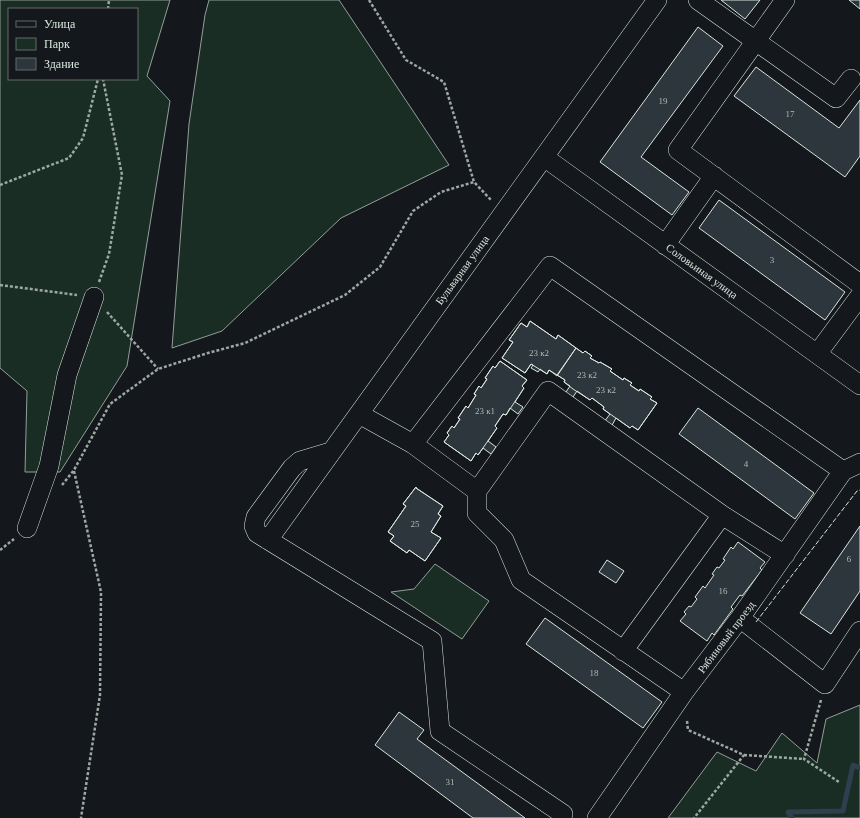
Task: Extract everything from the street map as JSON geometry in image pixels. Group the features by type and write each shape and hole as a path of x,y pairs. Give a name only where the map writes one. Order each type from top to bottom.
{"street":[{"name":"Бульварная улица","path":"563,814 440,731 432,641 268,540 657,0"},
{"path":"698,0 836,98 851,79"},
{"path":"784,0 678,150 860,284"},
{"name":"Соловьиная улица","path":"544,157 860,385"},
{"path":"665,244 714,176"},
{"path":"413,444 550,266 843,471 860,463"},
{"path":"817,354 860,296"},
{"path":"27,528 50,466 67,375 94,297"},
{"path":"684,692 521,580 504,540 476,513 477,491 548,392 722,515 785,555"},
{"path":"359,414 413,444 477,491"},
{"name":"Рябиновый проезд","path":"597,818 684,692 740,618 843,471"},
{"path":"623,651 722,515"},
{"path":"740,618 825,684 860,631"}],"path":[{"path":"369,0 406,60 444,82 474,182 503,214"},
{"path":"0,185 69,158 83,138 98,80"},
{"path":"94,297 109,254 122,175 103,80"},
{"path":"60,488 74,470 110,404 158,368 246,343 345,295 380,267 413,211 442,192 474,182"},
{"path":"74,470 101,592 100,695 81,818"},
{"path":"0,550 27,528"},
{"path":"804,759 825,684"},
{"path":"684,692 688,730 744,755 804,759 840,782"},
{"path":"694,818 744,755"}],"green space":[{"path":"0,0 170,0 147,76 170,101 127,366 60,472 25,472 27,391 0,368"},
{"path":"209,0 339,0 449,165 341,218 222,331 172,348 189,124 205,15"},
{"path":"435,564 489,601 462,639 391,592 414,589"},
{"path":"860,705 860,818 668,818 717,752 756,771 782,733 817,763 826,719"}],"building":[{"path":"721,0 760,0 745,19"},
{"path":"849,0 860,0 860,9"},
{"path":"698,27 723,46 641,157 689,192 672,215 600,162"},
{"path":"756,67 839,128 860,100 860,156 845,177 734,96"},
{"path":"719,200 845,292 825,320 699,228"},
{"path":"530,321 556,339 558,335 576,348 557,376 549,370 547,374 531,364 525,373 502,358 513,342 509,340 521,323 527,327"},
{"path":"530,321 556,339 558,335 583,353 585,351 592,356 590,358 612,369 610,371 623,380 624,378 632,383 630,385 639,391 640,389 652,397 650,399 657,403 638,430 632,426 630,428 616,418 611,427 604,422 610,414 603,409 604,407 592,398 590,400 577,391 571,400 564,395 570,386 564,382 565,380 549,370 547,374 540,369 538,372 531,368 533,365 531,364 525,373 502,358 513,342 509,340 521,323 527,327"},
{"path":"576,348 583,353 585,351 592,356 590,358 612,369 610,371 623,380 624,378 632,383 630,385 639,391 640,389 652,397 650,399 657,403 638,430 632,426 630,428 603,409 604,407 592,398 590,400 573,389 564,382 565,380 557,375"},
{"path":"500,361 527,380 522,386 524,388 506,415 503,414 495,426 497,428 478,455 476,453 471,461 444,442 449,435 447,433 452,426 454,428 460,419 458,418 466,406 468,408 476,395 474,394 479,386 481,388 487,379 485,378 493,366 495,368"},
{"path":"500,361 527,380 522,386 524,388 515,402 523,407 518,414 510,408 506,415 503,414 495,426 497,428 488,441 496,447 491,454 483,448 478,455 476,453 471,461 444,442 449,435 447,433 452,426 454,428 460,419 458,418 466,406 468,408 476,395 474,394 479,386 481,388 487,379 485,378 493,366 495,368"},
{"path":"698,408 814,493 795,519 679,434"},
{"path":"416,487 443,506 438,514 441,516 431,532 441,538 425,561 409,550 407,553 390,541 394,536 388,532 406,506 403,504"},
{"path":"416,487 443,506 438,514 441,516 431,532 441,538 425,561 409,550 407,553 390,541 394,536 388,532 406,506 403,504"},
{"path":"860,526 860,591 831,634 800,613"},
{"path":"738,542 765,562 760,568 762,570 742,596 740,595 731,607 733,609 714,635 712,633 707,641 680,621 686,614 684,612 689,606 691,607 697,599 695,597 703,586 705,588 714,575 712,574 717,567 719,568 725,560 723,559 731,547 733,549"},
{"path":"607,560 624,571 616,583 599,572"},
{"path":"545,618 662,702 643,728 526,644"},
{"path":"399,712 424,730 417,739 525,818 473,818 375,745"}],"waterway":[{"path":"792,818 788,812 843,811 853,765 860,768"}],"fence":[{"path":"756,622 857,491 860,490"}]}
